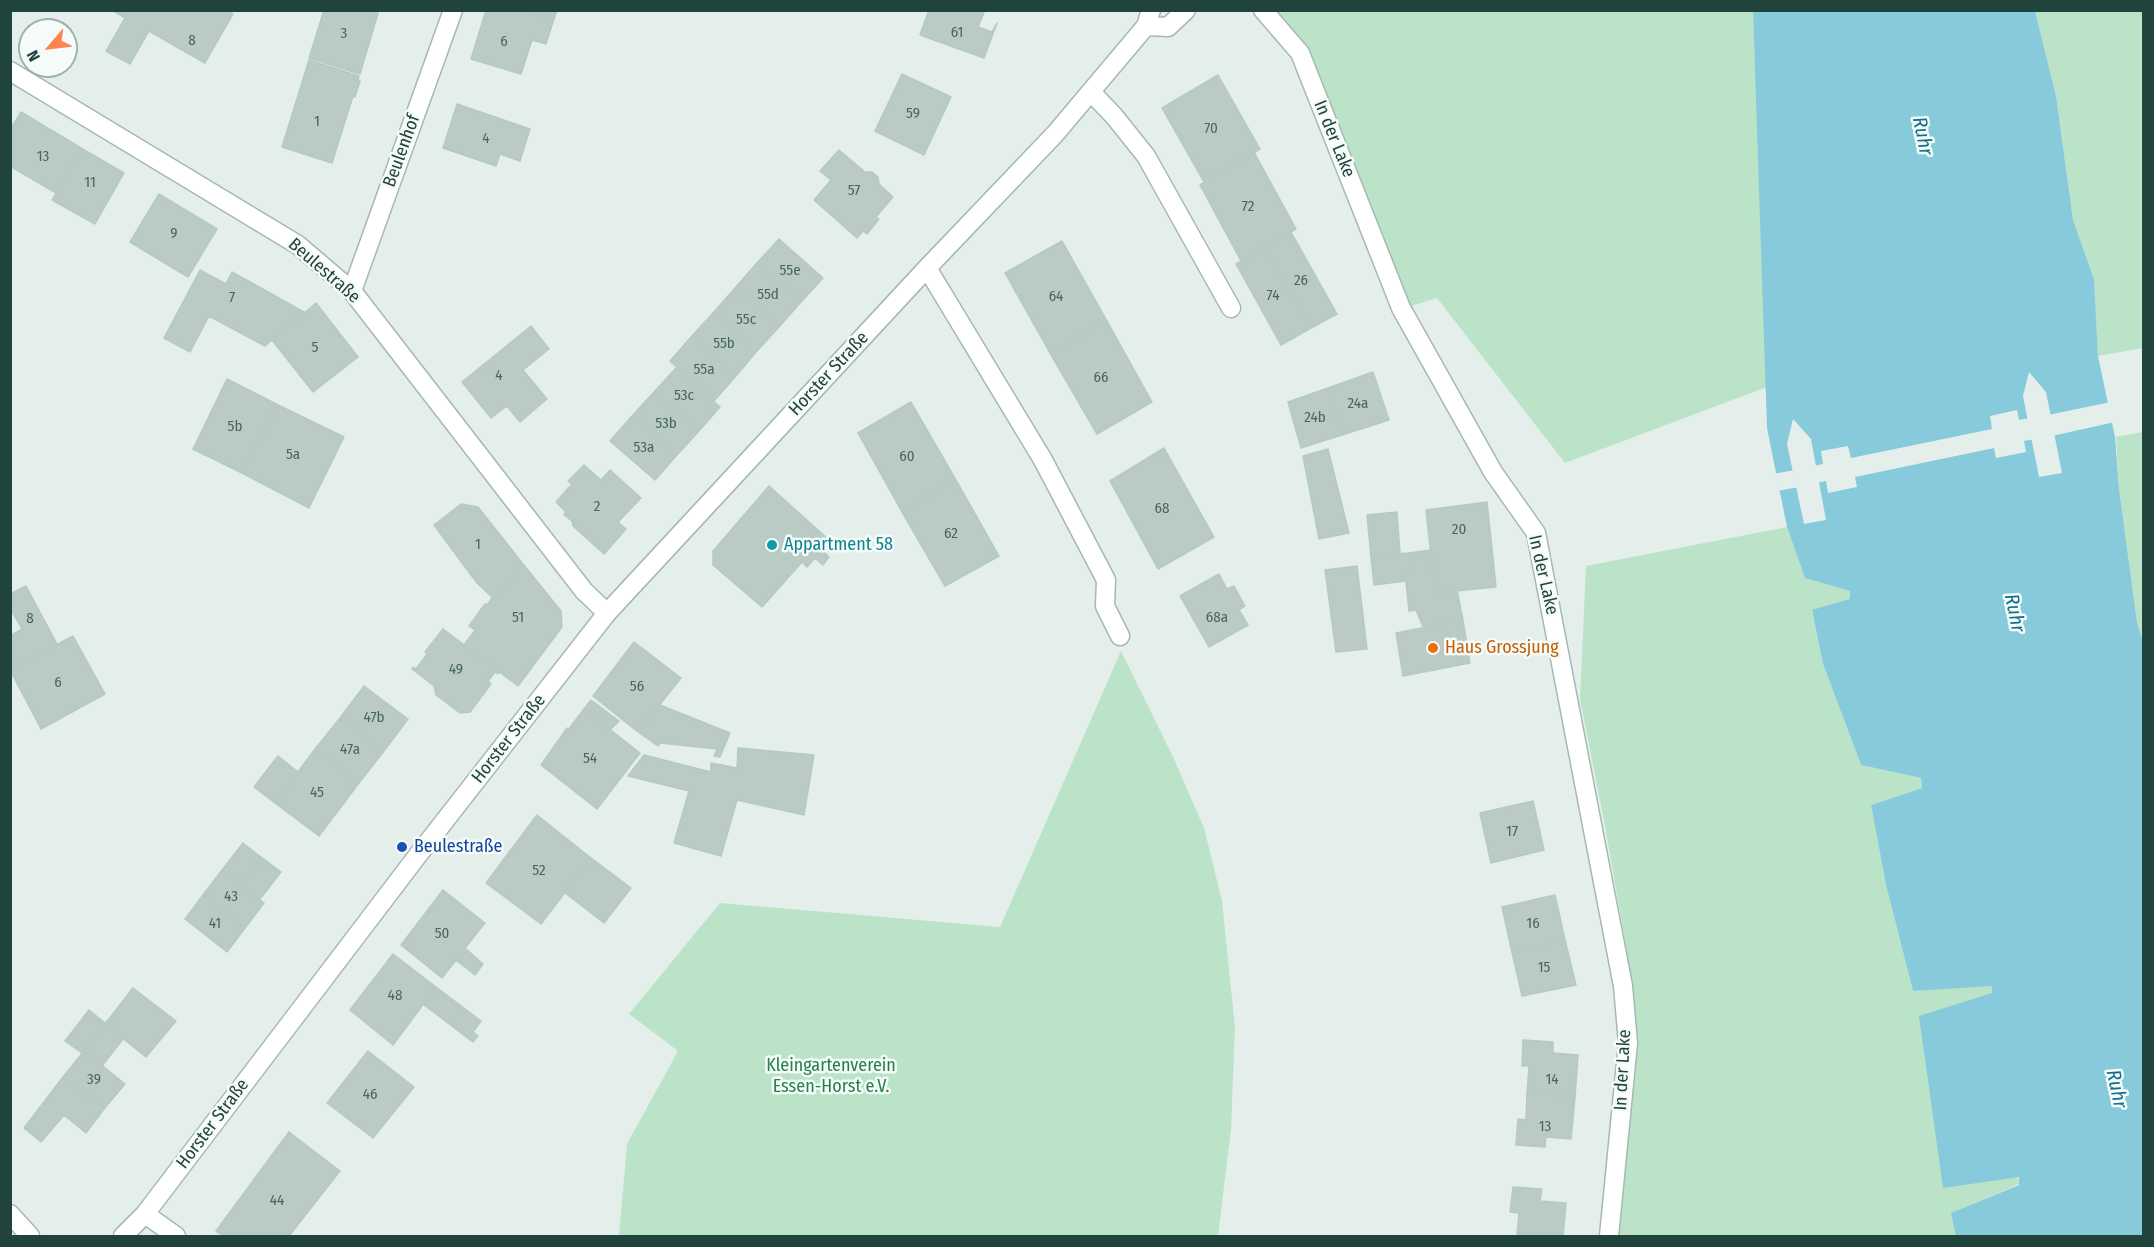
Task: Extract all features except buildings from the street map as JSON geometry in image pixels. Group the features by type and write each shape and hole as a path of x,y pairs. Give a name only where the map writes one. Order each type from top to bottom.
{"street":[{"name":"Beulenhof","path":"352,291 453,10"},
{"name":"Horster Straße","path":"123,1236 145,1214 418,855 607,613 927,268 1055,134 1091,92 1148,18 1168,27 1186,10"},
{"name":"In der Lake","path":"1263,10 1300,53 1401,308 1493,472 1536,533 1623,986 1628,1043 1609,1236"},
{"name":"Beulestraße","path":"10,72 298,245 352,291 584,591 607,613"},
{"path":"1091,92 1114,116 1146,156 1231,308"},
{"path":"927,268 1043,460 1106,580 1105,606 1120,636"},
{"path":"10,1214 30,1236"},
{"path":"145,1214 176,1236"}],"green space":[{"path":"1271,11 1753,11 1767,387 1565,463 1437,298 1408,307"},
{"path":"2035,11 2143,11 2143,348 2098,356 2094,279 2073,220 2056,96"},
{"path":"2143,432 2143,642 2137,622 2119,489 2116,437"},
{"path":"1787,527 1805,578 1850,591 1851,599 1812,611 1823,664 1861,765 1921,778 1922,788 1871,805 1886,885 1913,991 1992,985 2019,1184 1952,1213 1956,1236 1619,1236 1637,1045 1633,987 1580,699 1586,566"},
{"name":"Kleingartenverein Essen-Horst e.V.","path":"1121,651 1174,759 1204,828 1222,901 1235,1028 1231,1129 1218,1236 619,1236 627,1144 678,1051 629,1014 720,903 1000,927"}],"water":[{"name":"Ruhr","path":"1753,11 2035,11 2056,96 2073,220 2094,279 2098,356 2115,437 2119,489 2137,622 2143,642 2143,1236 1956,1236 1951,1213 2019,1185 2019,1177 1943,1188 1919,1016 1992,993 1992,986 1913,991 1886,885 1871,805 1922,788 1921,778 1861,765 1823,664 1812,610 1850,599 1850,591 1805,578 1787,527 1767,428","holes":["2029,372 2046,392 2062,473 2039,477 2023,396","1793,419 1811,439 1826,520 1804,524 1787,444"]}],"pier":[{"path":"2111,402 2115,422 2052,436 2048,415"},
{"path":"2017,410 2019,420 2030,418 2035,439 2024,441 2026,452 1996,458 1994,448 1855,477 1857,487 1828,493 1826,481 1816,483 1813,466 1823,464 1821,451 1848,446 1851,458 1992,429 1990,416"},
{"path":"1795,470 1799,487 1777,491 1773,474"}],"place":[{"name":"Appartment 58","path":"772,545"},
{"name":"Haus Grossjung","path":"1433,648"},
{"name":"Beulestraße","path":"402,847"}]}
